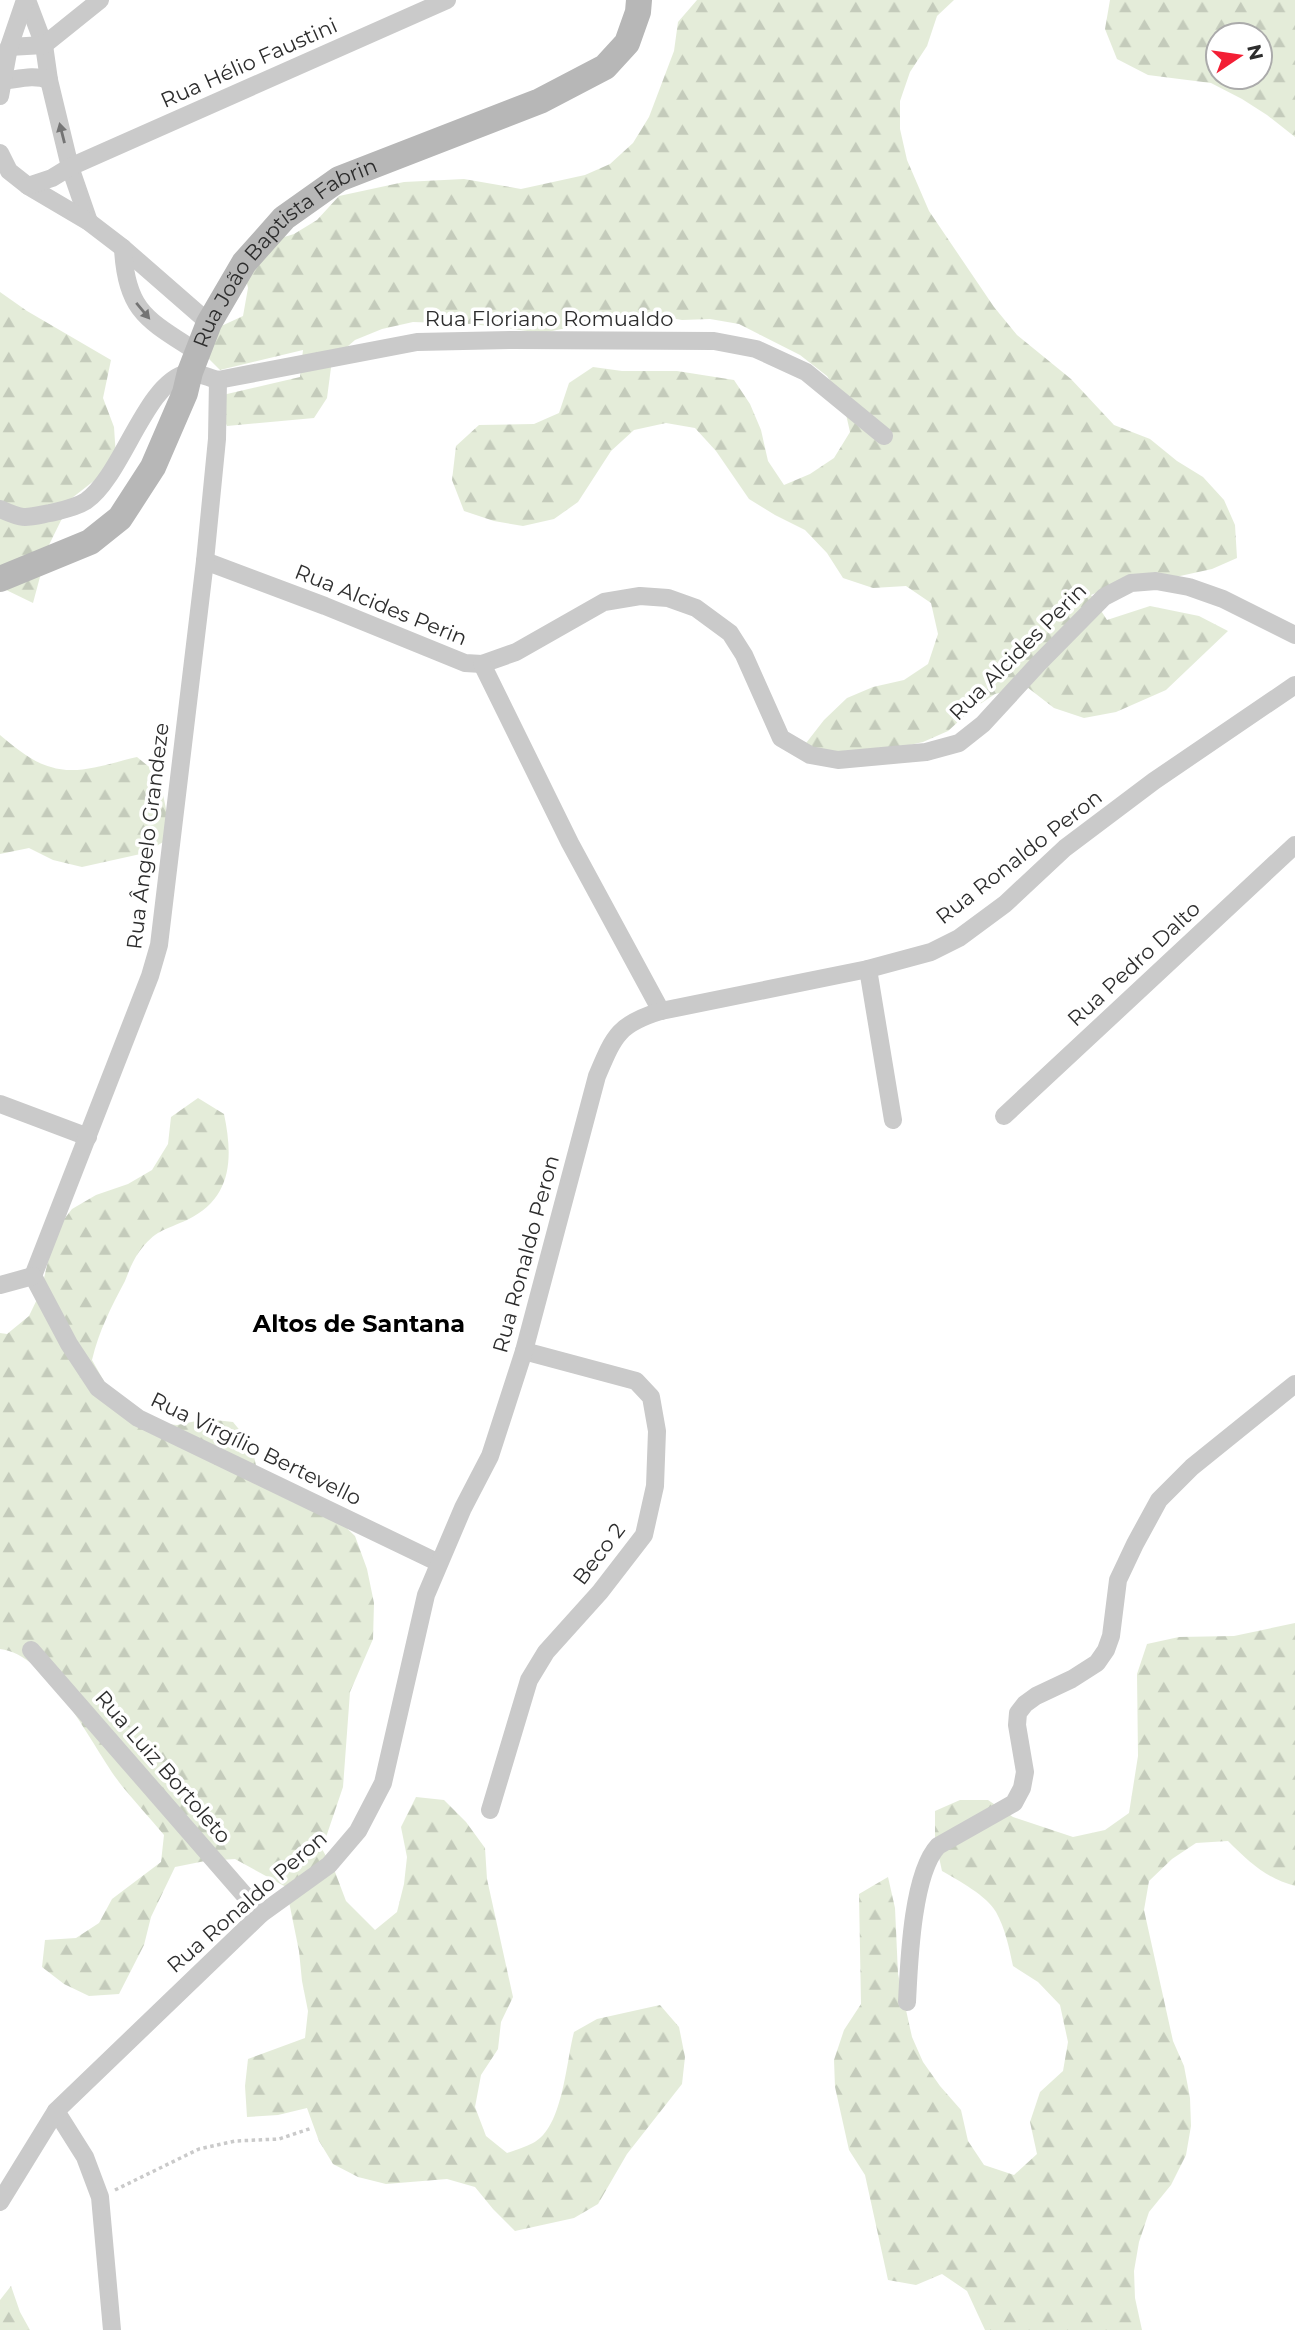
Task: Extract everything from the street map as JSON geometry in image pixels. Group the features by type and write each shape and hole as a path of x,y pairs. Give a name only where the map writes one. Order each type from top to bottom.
{"street":[{"path":"26,0 44,45 49,80 70,167 89,222"},
{"path":"1,89 9,47 26,0"},
{"path":"9,47 44,45 100,0"},
{"name":"Rua Hélio Faustini","path":"28,186 52,178 70,167 447,0"},
{"name":"Rua João Baptista Fabrin","path":"0,579 90,542 120,518 153,467 185,393 209,323 244,263 284,218 339,179 540,101 605,67 627,43 638,12 639,0"},
{"path":"1,89 28,76 49,80"},
{"path":"0,153 9,171 28,186 89,222 209,323"},
{"name":"Rua Floriano Romualdo","path":"123,248 124,274 139,310 194,362 218,380 417,342 714,341 756,349 806,372 884,436"},
{"path":"0,509 22,519 68,509 87,500 108,476 157,396 194,362"},
{"name":"Rua Ângelo Grandeze","path":"33,1276 150,976 159,944 205,561 217,439 218,380"},
{"name":"Rua Alcides Perin","path":"205,561 326,606 465,663 482,664 516,652 604,602 640,596 668,598 696,608 730,633 744,655 781,738 810,755 838,760 926,752 959,743 983,724 1104,597 1130,583 1156,581 1189,587 1223,598 1295,635"},
{"path":"482,664 570,843 662,1011"},
{"name":"Rua Ronaldo Peron","path":"0,2202 57,2111 261,1914 329,1865 358,1830 383,1783 426,1595 463,1508 490,1456 524,1351 597,1076 610,1045 623,1028 643,1016 662,1011 868,970 931,953 959,938 1005,904 1065,848 1154,781 1295,685"},
{"name":"Rua Pedro Dalto","path":"1004,1116 1295,845"},
{"path":"868,970 893,1120"},
{"path":"0,1104 88,1137"},
{"path":"0,1285 33,1276"},
{"name":"Rua Virgílio Bertevello","path":"33,1276 69,1345 98,1388 138,1418 439,1563"},
{"name":"Beco 2","path":"490,1810 529,1680 547,1652 600,1592 644,1535 655,1486 657,1431 651,1397 636,1381 524,1351"},
{"path":"907,2002 911,1937 924,1868 937,1846 1014,1803 1022,1788 1025,1772 1017,1725 1018,1713 1037,1696 1097,1663 1106,1650 1111,1636 1118,1580 1159,1500 1192,1467 1295,1384"},
{"name":"Rua Luiz Bortoleto","path":"31,1650 261,1914"},
{"path":"57,2111 85,2158 100,2197 112,2330"}],"path":[{"path":"100,2197 199,2149 236,2141 279,2139 312,2128"}],"green space":[{"path":"697,0 954,0 937,16 927,46 910,72 900,101 900,129 907,160 929,211 994,307 1017,335 1071,379 1114,425 1150,439 1177,461 1203,477 1224,500 1235,525 1237,558 1212,569 1148,583 1116,585 1091,595 1107,620 1150,606 1199,616 1228,631 1166,690 1116,712 1084,718 1054,708 1027,687 995,694 971,710 948,731 923,742 833,757 803,747 824,720 847,698 873,687 904,680 928,664 938,634 931,603 906,586 873,588 843,578 827,553 805,530 749,499 716,451 695,428 666,423 634,430 611,451 578,502 554,519 523,526 494,521 464,511 452,480 456,446 479,425 534,424 559,413 569,383 593,367 622,371 677,371 734,380 750,404 761,430 768,461 784,485 810,474 834,458 850,432 843,401 827,376 800,355 739,324 710,319 682,320 654,315 626,315 543,333 472,324 413,322 382,329 355,340 332,360 327,398 314,418 227,426 214,397 300,377 303,350 220,370 200,350 217,328 243,316 248,288 242,261 265,243 294,234 317,220 339,196 404,182 464,179 521,189 585,175 610,164 633,143 649,117 674,51 678,22"},
{"path":"1110,0 1295,0 1295,137 1267,115 1226,91 1274,91 1274,21 1204,21 1204,82 1148,75 1117,59 1105,29"},
{"path":"0,292 111,360 103,398 114,427 116,457 95,480 72,498 48,547 33,603 0,587"},
{"path":"0,735 30,758 61,769 94,768 137,757 159,775 166,809 168,839 145,853 82,867 53,860 29,848 0,854"},
{"path":"198,1098 224,1114 228,1161 221,1188 202,1211 155,1235 139,1252 106,1319 92,1360 105,1383 149,1422 177,1425 206,1419 233,1422 251,1444 259,1478 333,1515 355,1536 367,1569 374,1603 373,1639 350,1692 343,1787 322,1849 335,1872 346,1901 375,1930 397,1912 407,1857 401,1827 416,1797 444,1800 466,1822 485,1848 487,1879 513,1997 501,2022 498,2049 481,2075 475,2107 486,2136 507,2153 533,2143 543,2135 551,2124 562,2093 574,2032 597,2019 660,2005 679,2027 685,2057 682,2084 627,2154 598,2204 574,2218 515,2231 475,2187 447,2179 386,2184 358,2177 333,2164 319,2141 307,2108 278,2115 247,2117 245,2086 248,2059 305,2038 308,2011 286,1887 235,1859 175,1867 151,1917 144,1945 119,1994 89,1996 64,1984 42,1967 45,1940 76,1938 99,1923 112,1899 161,1862 164,1835 122,1786 53,1685 19,1655 0,1649 0,1333 7,1334 29,1316 41,1291 55,1231 72,1209 152,1170 168,1144 171,1117"},
{"path":"1295,1623 1295,1886 1275,1879 1258,1868 1228,1841 1196,1843 1172,1859 1149,1881 1144,1910 1173,2041 1184,2066 1190,2098 1191,2126 1186,2155 1171,2185 1149,2212 1139,2242 1134,2271 1135,2298 1142,2330 985,2330 967,2291 942,2274 916,2285 888,2280 865,2175 849,2150 835,2087 834,2060 844,2030 861,2004 859,1894 888,1877 895,1908 898,1974 912,2037 923,2062 961,2110 968,2141 984,2165 1014,2175 1037,2154 1030,2122 1040,2092 1063,2071 1068,2042 1060,2005 1038,1982 1013,1966 1004,1931 992,1906 972,1889 942,1871 935,1839 935,1811 960,1800 988,1800 1013,1817 1073,1837 1105,1830 1129,1813 1138,1756 1137,1674 1147,1644 1179,1637 1234,1636"},
{"path":"11,2286 30,2330 0,2330 0,2300"}],"district":[{"name":"Altos de Santana","path":"359,1324"}]}
